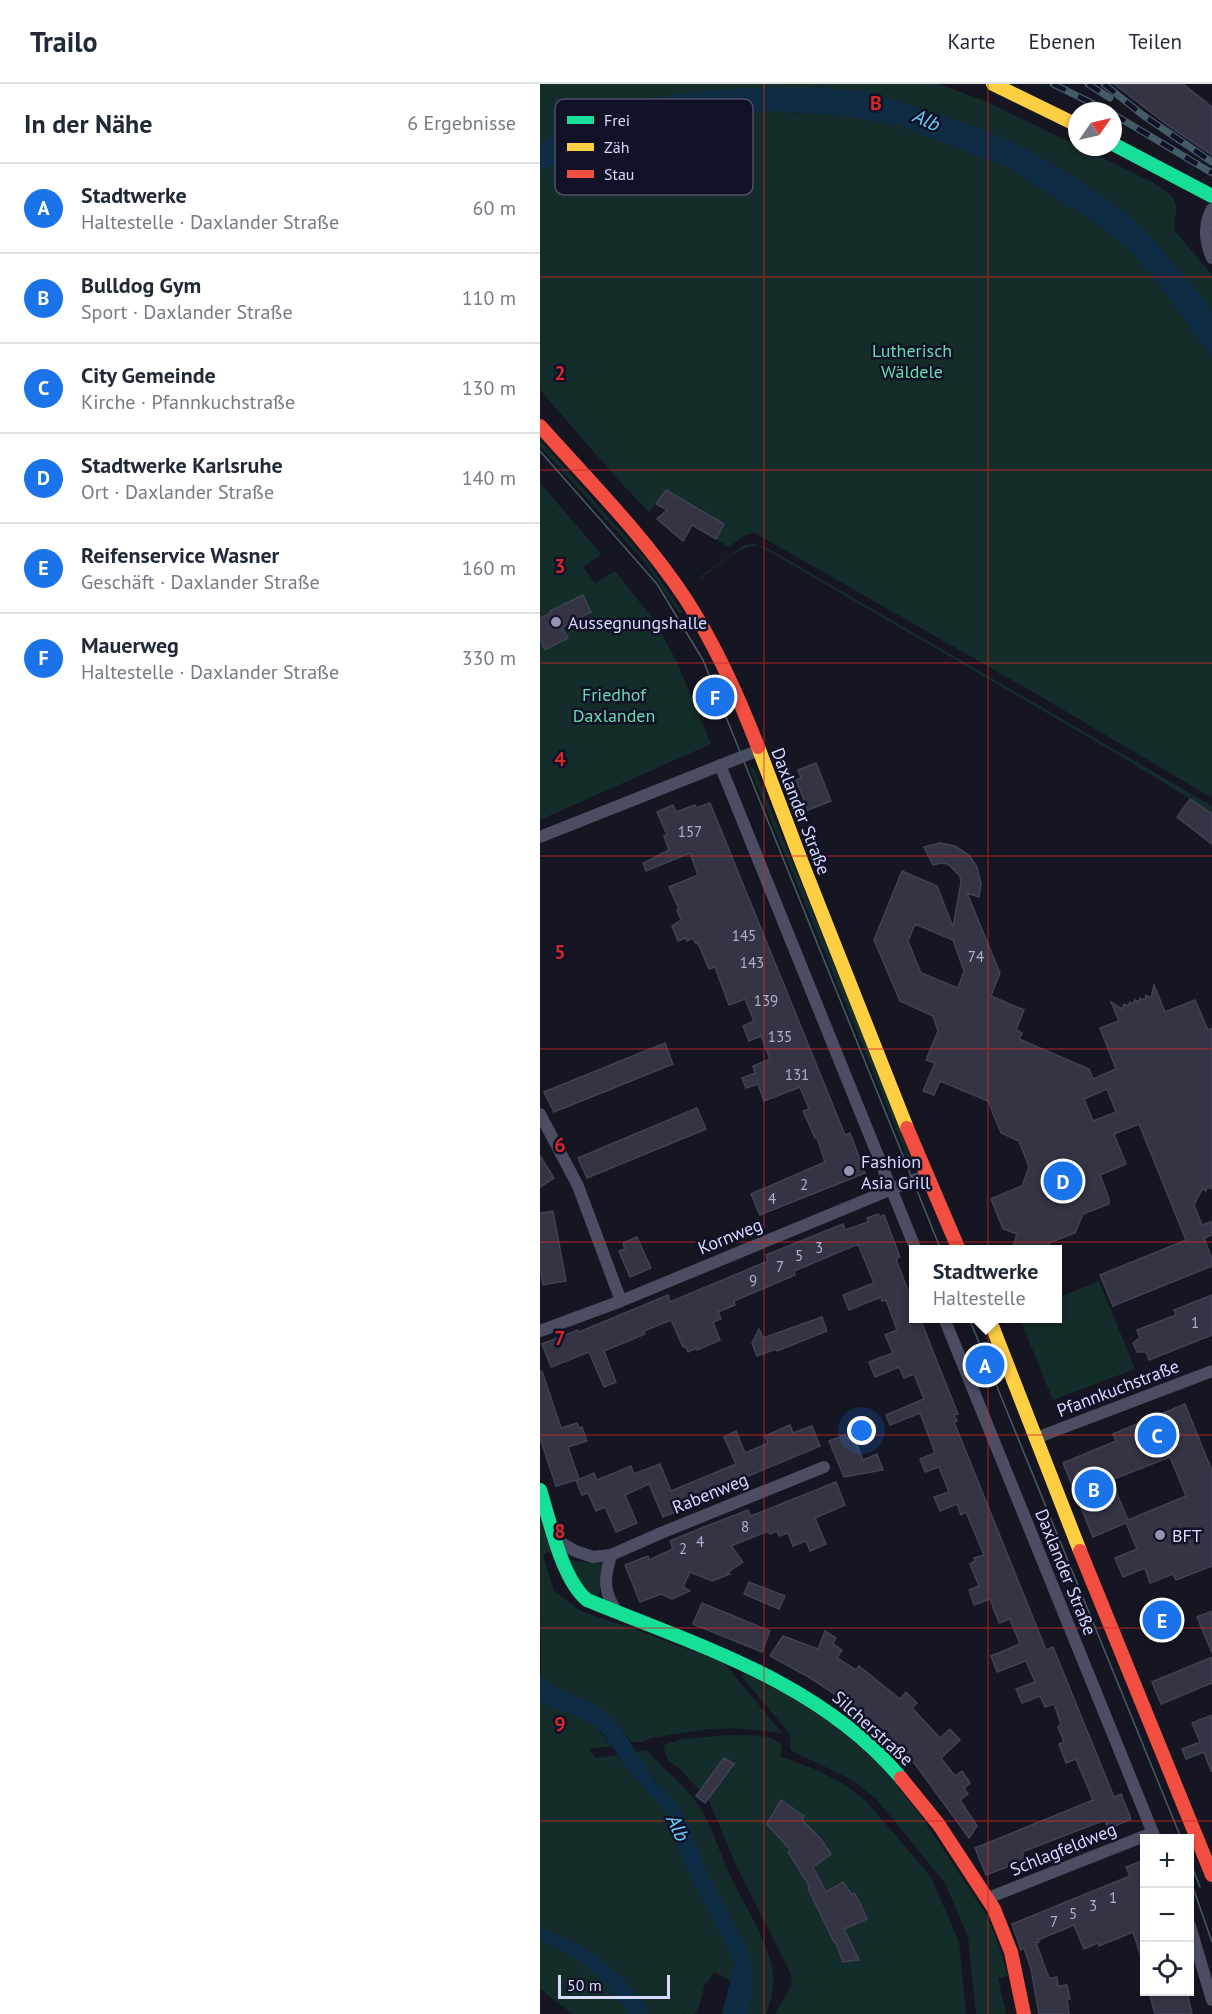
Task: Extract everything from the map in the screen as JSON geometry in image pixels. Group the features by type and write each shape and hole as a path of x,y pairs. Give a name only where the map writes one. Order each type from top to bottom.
{"street":[{"path":"993,84 1068,121"},
{"path":"1122,149 1212,196"},
{"path":"1212,209 1206,229 1206,241 1212,258"},
{"name":"Daxlander Straße","path":"540,426 664,567 716,651 759,750 926,1175 957,1245"},
{"path":"540,837 759,750"},
{"path":"720,765 914,1245"},
{"path":"540,1114 578,1186 621,1300"},
{"name":"Kornweg","path":"543,1329 621,1300 926,1175"},
{"name":"Daxlander Straße","path":"946,1323 1153,1834"},
{"name":"Daxlander Straße","path":"991,1323 1108,1621 1212,1875"},
{"name":"Pfannkuchstraße","path":"1036,1438 1212,1371"},
{"name":"Rabenweg","path":"611,1556 661,1533 824,1467"},
{"name":"Silcherstraße","path":"540,1490 571,1582 586,1600 765,1672 827,1708 872,1746 909,1786 988,1898 1003,1929 1024,2014"},
{"path":"558,1541 575,1551 593,1557 611,1556 607,1568 606,1591 617,1612"},
{"name":"Schlagfeldweg","path":"988,1898 1140,1841"},
{"path":"1194,1939 1212,2000"}],"green space":[{"path":"540,84 940,84 987,102 1068,141 1068,156 1098,156 1166,191 1175,202 1175,231 1212,275 1212,311 1161,248 1128,214 1078,179 1022,147 978,127 865,91 780,87 727,99 555,99 555,138 540,144"},
{"name":"Lutherisch Wäldele","path":"769,111 845,116 898,125 1005,166 1090,219 1132,252 1156,280 1212,358 1212,798 1040,696 755,533 745,535 729,547 716,539 724,524 666,491 649,512 540,390 540,170 555,163 555,195 753,195 753,112"},
{"path":"540,440 647,561 682,612 680,614 642,559 540,446"},
{"name":"Friedhof Daxlanden","path":"540,483 601,554 583,567 595,583 615,571 653,619 676,660 711,744 540,820"},
{"path":"755,544 769,549 1212,806 1212,815 1124,758 760,546 744,548 736,552 700,579 744,545"},
{"path":"749,766 755,770 877,1069 914,1168 912,1168"},
{"path":"1099,1281 1135,1369 1053,1400 1022,1323 1062,1323 1062,1296"},
{"path":"540,1520 551,1551 543,1555 554,1591 582,1612 632,1628 724,1663 782,1733 733,1728 708,1729 631,1742 618,1724 595,1704 565,1692 541,1677"},
{"path":"567,1560 604,1564 598,1599 577,1582"},
{"path":"744,1673 786,1694 835,1726 883,1768 919,1813 985,1912 999,1945 1008,1976 998,1978 1006,2014 976,2014 968,1937 945,1883 877,1800 852,1780 790,1750 790,1734 742,1677"},
{"path":"540,1702 593,1724 612,1746 589,1749 596,1758 617,1755 631,1774 671,1817 680,1851 691,1878 735,1962 731,1981 714,1972 705,1983 698,2010 694,2014 683,2012 683,2014 650,2014 630,1986 606,1963 582,1946 540,1926"},
{"path":"729,1735 771,1738 782,1745 780,1756 817,1770 845,1785 867,1802 931,1877 959,1942 966,2014 775,2014 792,1984 791,1974 736,1865 709,1801 682,1771 668,1760 663,1745 683,1739"},
{"path":"647,1750 685,1789 702,1811 729,1873 761,1935 773,1974 772,1994 766,2014 748,2014 752,1991 747,1952 704,1865 684,1813 651,1775 636,1752"},
{"path":"540,1939 574,1957 592,1970 607,1985 628,2014 573,2014 540,1989"}],"water":[{"name":"Alb","path":"812,87 865,91 978,127 1022,147 1078,179 1128,214 1161,248 1212,311 1212,358 1156,280 1132,252 1090,219 1005,166 898,125 845,116 769,111 753,112 753,99 649,99 720,90"},
{"path":"555,136 555,164 540,170 540,144"},
{"name":"Alb","path":"540,1676 565,1692 595,1704 606,1712 618,1724 655,1781 684,1813 704,1865 748,1950 752,1971 752,1992 748,2014 722,2014 735,1962 691,1878 680,1851 671,1817 631,1774 604,1735 593,1724 540,1702"},
{"path":"540,1926 582,1946 606,1963 630,1986 650,2014 628,2014 590,1969 540,1939"}],"building":[{"path":"1114,84 1183,84 1212,107 1212,155 1170,127"},
{"path":"666,490 724,524 716,539 692,525 683,541 657,519 667,510 656,504"},
{"name":"Aussegnungshalle","path":"583,595 591,612 562,627 568,638 545,650 540,639 540,618"},
{"path":"816,763 831,801 808,810 796,780 801,778 798,770"},
{"path":"1190,799 1212,814 1212,844 1177,817"},
{"path":"710,803 845,1135 850,1133 865,1173 760,1215 751,1194 825,1162 817,1138 803,1111 809,1109 800,1087 764,1101 758,1084 746,1088 742,1078 755,1073 753,1066 770,1059 761,1036 749,1041 743,1026 754,1021 745,999 729,1005 715,967 709,969 698,943 696,944 693,938 678,941 672,926 681,920 677,910 679,909 669,887 698,875 690,853 646,871 643,863 669,850 664,836 667,835 657,812 673,805 676,812 695,805 696,808"},
{"path":"940,843 955,846 969,855 977,867 981,884 979,897 967,893 1000,973 991,996 1024,1010 1016,1030 1022,1033 1019,1039 1089,1069 1093,1079 1116,1069 1100,1028 1119,1021 1111,1002 1122,1009 1124,1004 1128,1006 1135,1000 1139,1002 1140,998 1145,1000 1146,995 1151,998 1154,985 1165,1012 1195,1000 1208,1030 1212,1028 1212,1189 1207,1187 1206,1191 1202,1189 1194,1205 1202,1225 1212,1221 1212,1235 1204,1238 1212,1259 1212,1266 1113,1306 1100,1275 1186,1240 1139,1124 1114,1134 1126,1164 1100,1175 1109,1204 1083,1214 1075,1233 1049,1243 1050,1245 1014,1245 1017,1234 1003,1229 991,1199 1022,1186 1029,1167 1019,1141 1001,1133 988,1101 940,1081 934,1095 923,1091 935,1063 926,1060 938,1031 933,1016 900,1001 874,940 902,871 937,886 953,927 961,883 960,876 948,864 933,865 924,847","holes":["915,924 953,940 964,971 958,988 921,973 908,941","1107,1089 1116,1112 1093,1121 1084,1099"]},
{"path":"665,1043 673,1064 554,1112 544,1092"},
{"path":"697,1108 706,1129 587,1178 578,1158"},
{"path":"540,1156 554,1178 540,1187"},
{"path":"553,1211 566,1281 543,1285 540,1268 540,1213"},
{"path":"878,1214 880,1217 884,1215 900,1257 897,1258 897,1262 909,1293 909,1323 922,1323 958,1414 954,1415 957,1421 954,1422 1046,1650 1053,1647 1114,1797 1121,1794 1131,1819 1108,1829 1105,1820 1022,1852 1025,1860 986,1875 975,1848 1093,1800 1076,1759 1066,1763 1059,1744 1064,1742 1058,1727 1061,1724 1054,1704 1045,1707 1040,1696 1022,1703 1016,1689 1035,1682 1026,1661 997,1672 991,1656 1020,1644 1010,1619 999,1623 990,1599 974,1605 969,1590 979,1586 970,1564 975,1561 974,1558 984,1555 966,1512 961,1515 957,1504 940,1511 934,1497 949,1492 939,1467 925,1472 920,1459 935,1453 920,1413 890,1425 886,1415 924,1399 914,1374 904,1378 899,1367 875,1377 869,1362 893,1353 885,1335 897,1330 886,1300 882,1301 881,1297 849,1310 843,1295 874,1283 858,1244 794,1271 795,1275 734,1301 735,1305 718,1312 721,1319 713,1322 720,1340 697,1350 697,1348 688,1352 685,1346 683,1347 671,1320 604,1351 616,1382 604,1387 589,1352 551,1367 542,1344 578,1330 579,1332 668,1295 670,1302 768,1261 766,1255 843,1224 845,1230 868,1222 867,1218"},
{"path":"637,1237 651,1268 630,1277 619,1251 625,1249 623,1243"},
{"path":"1212,1295 1212,1335 1149,1360 1146,1352 1137,1352 1133,1343 1140,1338 1137,1330 1176,1315 1174,1310"},
{"path":"822,1317 827,1331 777,1351 776,1349 757,1356 752,1343 759,1329 763,1338"},
{"path":"993,1358 999,1373 980,1381 973,1366"},
{"path":"540,1371 542,1371 561,1428 577,1423 579,1428 582,1427 587,1441 568,1447 579,1479 556,1486 540,1438"},
{"path":"1185,1404 1212,1471 1212,1566 1176,1580 1173,1574 1150,1583 1145,1568 1123,1577 1115,1558 1137,1549 1126,1523 1093,1537 1063,1463 1116,1441 1113,1434","holes":["1170,1457 1186,1496 1128,1520 1111,1480"]},
{"path":"790,1425 793,1433 812,1426 820,1446 734,1482 736,1487 663,1517 649,1484 625,1495 637,1523 616,1532 605,1507 596,1511 588,1493 582,1495 576,1481 594,1473 597,1480 631,1466 634,1474 660,1464 671,1491 736,1464 724,1437 736,1431 745,1453 768,1443 765,1436"},
{"path":"845,1435 846,1438 853,1435 863,1460 877,1454 883,1470 844,1477 829,1441"},
{"path":"836,1482 845,1505 815,1518 826,1544 810,1551 806,1541 793,1546 788,1533 779,1536 777,1531 770,1534 768,1531 731,1546 743,1562 727,1573 730,1574 712,1581 690,1572 683,1587 690,1591 672,1599 661,1594 640,1602 625,1565 648,1556 649,1560 673,1549 670,1541 704,1527 748,1510 751,1516"},
{"path":"749,1582 785,1596 779,1609 744,1594"},
{"path":"702,1603 770,1631 762,1652 693,1624"},
{"path":"1164,1607 1172,1628 1154,1635 1146,1615"},
{"path":"1212,1611 1212,1653 1197,1617"},
{"path":"825,1631 836,1638 833,1644 842,1650 837,1658 856,1670 859,1666 900,1699 906,1692 917,1703 912,1708 940,1738 950,1729 960,1740 941,1758 955,1776 962,1771 970,1783 964,1788 968,1794 960,1800 977,1826 969,1838 915,1764 885,1734 844,1700 770,1656 783,1636 818,1649"},
{"path":"1212,1657 1212,1683 1161,1704 1152,1682"},
{"path":"1212,1715 1211,1771 1204,1752 1186,1759 1182,1749 1200,1742 1192,1723"},
{"path":"724,1758 734,1764 705,1803 696,1796"},
{"path":"781,1800 804,1816 802,1819 831,1854 813,1867 826,1892 843,1882 859,1901 867,1919 844,1929 859,1960 843,1962 808,1888 810,1887 788,1852 791,1851 767,1824"},
{"path":"1140,1862 1140,1954 1133,1932 1099,1946 1098,1943 1084,1949 1074,1925 1038,1940 1039,1942 1036,1943 1049,1978 1057,1977 1058,1986 1067,1985 1070,1999 1067,2000 1069,2014 1039,2014 1031,1969 1024,1948 1021,1950 1012,1924 1130,1876 1126,1867"},
{"path":"1150,1996 1188,1996 1192,2014 1155,2014"}],"tram line":[{"path":"540,451 657,584 703,660 939,1245"},
{"path":"971,1323 1179,1834"},
{"path":"1194,1871 1200,1887"},
{"path":"1193,1888 1212,1942"}],"railway":[{"path":"1053,84 1090,102"},
{"path":"1088,84 1110,98"},
{"path":"1104,84 1144,116 1212,162"},
{"path":"1122,119 1212,173"}],"traffic: fast":[{"path":"1122,149 1212,196"},
{"path":"540,1490 564,1565 578,1591 587,1600 714,1651 796,1692 834,1716 869,1745 901,1778"}],"traffic: slow":[{"path":"993,84 1068,121"},
{"path":"758,747 907,1128"},
{"path":"991,1323 1080,1551"}],"traffic: jam":[{"path":"540,426 634,531 685,598 725,670 758,747"},
{"path":"907,1128 957,1245"},
{"path":"1080,1551 1212,1875"},
{"path":"901,1778 939,1825 994,1909 1011,1952 1024,2014"}],"place":[{"name":"Aussegnungshalle","path":"556,622"},
{"name":"Mauerweg","path":"715,697"},
{"name":"Fashion Asia Grill","path":"849,1171"},
{"name":"Stadtwerke Karlsruhe","path":"1063,1181"},
{"name":"Stadtwerke","path":"985,1365"},
{"name":"City Gemeinde","path":"1157,1435"},
{"name":"Bulldog Gym","path":"1094,1489"},
{"name":"BFT","path":"1160,1535"},
{"name":"Reifenservice Wasner","path":"1162,1620"}]}
